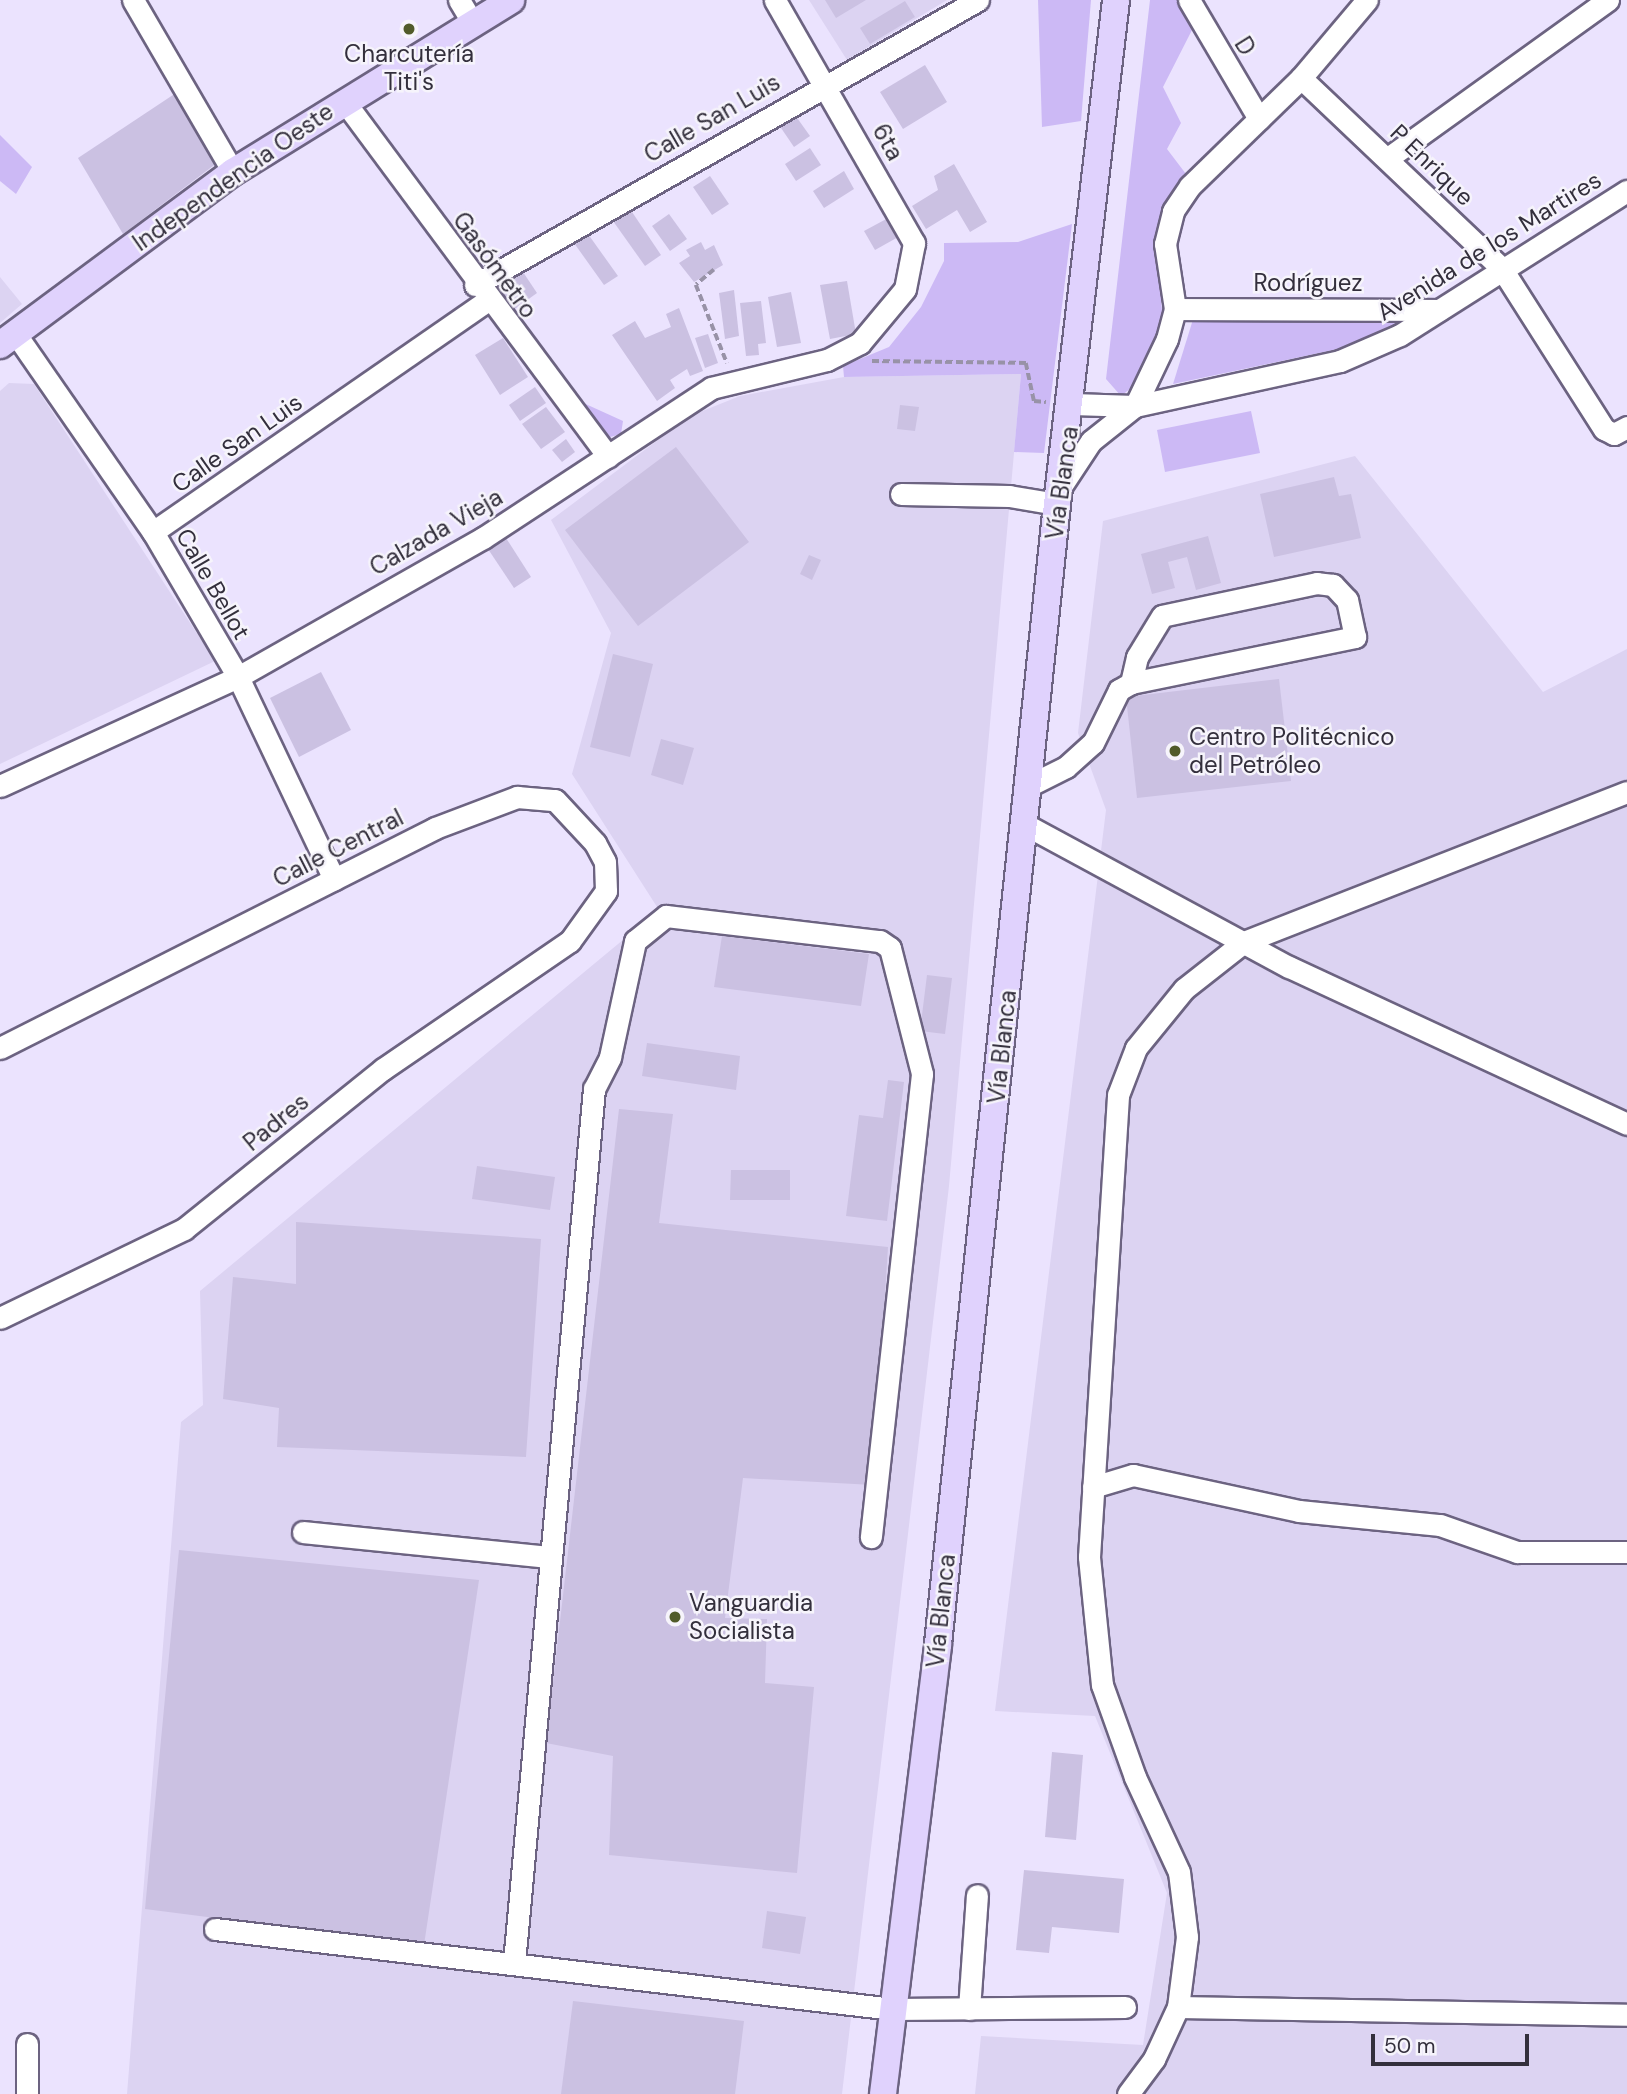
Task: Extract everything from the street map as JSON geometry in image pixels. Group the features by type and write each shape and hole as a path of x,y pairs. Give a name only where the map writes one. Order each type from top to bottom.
{"main road":[{"name":"Independencia Oeste","path":"8,339 233,172 344,101 466,11 511,0"},
{"name":"Vía Blanca","path":"883,2094 1116,0"}],"street":[{"path":"133,0 233,172"},
{"name":"6ta","path":"775,0 914,243 905,289 887,314"},
{"name":"Calle San Luis","path":"153,533 482,293 824,83 978,0"},
{"name":"D","path":"1189,0 1259,119"},
{"path":"901,494 1059,496 1091,441 1135,406 1175,309 1166,244 1173,211 1190,186 1301,78 1367,0"},
{"path":"1388,158 1608,0"},
{"name":"P Enrique","path":"1301,78 1502,269 1604,429 1620,430"},
{"name":"Gasómetro","path":"344,101 482,293 608,457"},
{"name":"Avenida de los Martires","path":"1135,406 1340,361 1441,310 1627,191"},
{"name":"Rodríguez","path":"1175,309 1441,310"},
{"name":"Calzada Vieja","path":"0,786 237,677 482,538 608,457 690,400 733,380 827,360 860,343 887,314"},
{"name":"Calle Bellot","path":"8,339 153,533 237,677 334,879"},
{"path":"1073,404 1135,406"},
{"path":"1030,785 1066,767 1093,743 1119,690 1131,682 1355,637 1347,600 1333,585 1317,583 1161,616 1136,657 1131,682"},
{"path":"1128,2094 1154,2059 1178,2007 1187,1937 1179,1872 1135,1777 1102,1685 1089,1557 1118,1095 1136,1048 1184,989 1244,943 1627,792"},
{"name":"Calle Central","path":"0,1048 435,828 517,797 555,800 595,843 605,862 606,891 570,941"},
{"path":"1026,825 1244,943 1627,1124"},
{"path":"514,1963 594,1089 610,1057 635,941 666,915 880,941 890,948 922,1074 871,1537"},
{"name":"Padres","path":"0,1318 184,1229 383,1069 570,941"},
{"path":"1093,1487 1133,1475 1299,1511 1440,1525 1517,1552 1627,1552"},
{"path":"303,1532 551,1557"},
{"path":"969,2009 977,1895"},
{"path":"215,1929 893,2009 1125,2007"},
{"path":"1178,2007 1627,2014"},
{"path":"27,2044 27,2094"}],"path":[{"path":"714,270 696,285 733,380"},
{"path":"867,360 1026,363 1034,401"}],"shaded area":[{"path":"809,0 947,0 847,60"},
{"path":"1038,0 1091,0 1081,121 1042,127"},
{"path":"1150,0 1178,0 1192,30 1163,87 1181,123 1167,149 1186,174 1170,194 1157,232 1163,327 1131,388 1121,396 1106,379"},
{"path":"0,135 32,167 16,194 0,181"},
{"path":"1072,224 1044,453 1014,452 1021,374 844,377 843,366 889,347 921,307 944,261 944,243 1018,242"},
{"path":"0,277 22,304 0,323"},
{"path":"1195,313 1419,316 1352,346 1173,384"},
{"name":"Vanguardia Socialista","path":"1021,374 949,1186 842,2094 127,2094 181,1422 203,1405 200,1291 659,910 572,774 611,633 551,520 690,416 740,396 844,377"},
{"path":"9,383 34,384 215,661 0,764 0,391"},
{"path":"579,401 623,421 621,434 603,439"},
{"path":"1251,411 1260,453 1165,472 1157,430"},
{"path":"1355,456 1543,692 1627,649 1627,2094 975,2094 981,2036 1143,2045 1167,1893 1095,1716 995,1711 1106,810 1078,733 1103,521"}],"building":[{"path":"825,0 866,0 836,18"},
{"path":"905,1 915,17 870,44 860,28"},
{"path":"925,65 947,102 903,129 880,92"},
{"path":"179,91 217,163 123,234 78,158"},
{"path":"795,115 810,136 794,147 779,125"},
{"path":"810,148 821,165 796,181 785,164"},
{"path":"954,164 987,222 970,232 957,210 926,229 912,206 938,190 934,176"},
{"path":"844,171 854,189 824,208 813,191"},
{"path":"710,176 729,204 712,215 693,187"},
{"path":"630,209 661,255 645,266 613,221"},
{"path":"669,214 687,239 670,251 652,226"},
{"path":"890,217 900,236 875,250 864,231"},
{"path":"588,234 618,276 604,285 574,243"},
{"path":"701,242 705,250 714,245 723,265 694,282 679,263 690,256 686,250"},
{"path":"523,272 537,293 512,311 497,291"},
{"path":"847,281 856,334 830,339 820,285"},
{"path":"734,290 739,336 725,339 719,293"},
{"path":"791,292 801,343 777,347 768,297"},
{"path":"761,301 766,343 758,344 759,355 746,356 740,303"},
{"path":"679,308 703,371 690,376 687,369 670,380 675,388 657,401 612,335 635,321 645,338 671,327 666,314"},
{"path":"708,334 718,363 705,368 695,338"},
{"path":"503,338 528,377 500,395 475,355"},
{"path":"535,387 546,403 520,421 509,405"},
{"path":"900,405 919,407 915,431 897,429"},
{"path":"546,407 565,432 541,449 522,424"},
{"path":"566,439 575,452 562,462 552,450"},
{"path":"676,447 749,542 638,626 565,530"},
{"path":"1334,477 1339,496 1351,494 1361,538 1274,557 1260,494"},
{"path":"1208,536 1221,583 1196,590 1187,557 1168,562 1175,588 1152,594 1141,554"},
{"path":"506,538 531,577 514,588 488,549"},
{"path":"809,555 821,560 812,580 800,574"},
{"path":"613,654 653,664 630,757 590,747"},
{"path":"321,672 351,730 299,757 270,698"},
{"path":"1279,679 1291,781 1137,798 1126,697"},
{"path":"661,739 694,748 683,785 651,775"},
{"path":"722,936 869,954 861,1006 714,987"},
{"path":"927,975 952,978 945,1034 920,1031"},
{"path":"647,1043 740,1056 736,1090 642,1076"},
{"path":"888,1080 904,1082 887,1221 846,1216 859,1115 883,1118"},
{"path":"619,1109 673,1114 659,1223 888,1247 873,1485 743,1478 725,1618 767,1619 765,1683 814,1687 797,1873 609,1855 613,1756 546,1743"},
{"path":"477,1166 555,1177 550,1210 472,1199"},
{"path":"731,1170 790,1170 790,1200 730,1200"},
{"path":"296,1222 541,1239 526,1457 277,1447 279,1408 223,1399 233,1277 296,1284"},
{"path":"179,1550 479,1580 424,1945 145,1909"},
{"path":"1052,1752 1083,1755 1076,1840 1045,1837"},
{"path":"1024,1870 1124,1879 1119,1933 1052,1927 1049,1953 1016,1950"},
{"path":"767,1911 806,1917 800,1954 762,1948"},
{"path":"573,2001 744,2021 735,2094 561,2094"}],"place":[{"name":"Charcutería Titi's","path":"409,29"},
{"name":"Centro Politécnico del Petróleo","path":"1175,751"},
{"name":"Vanguardia Socialista","path":"675,1617"}]}
